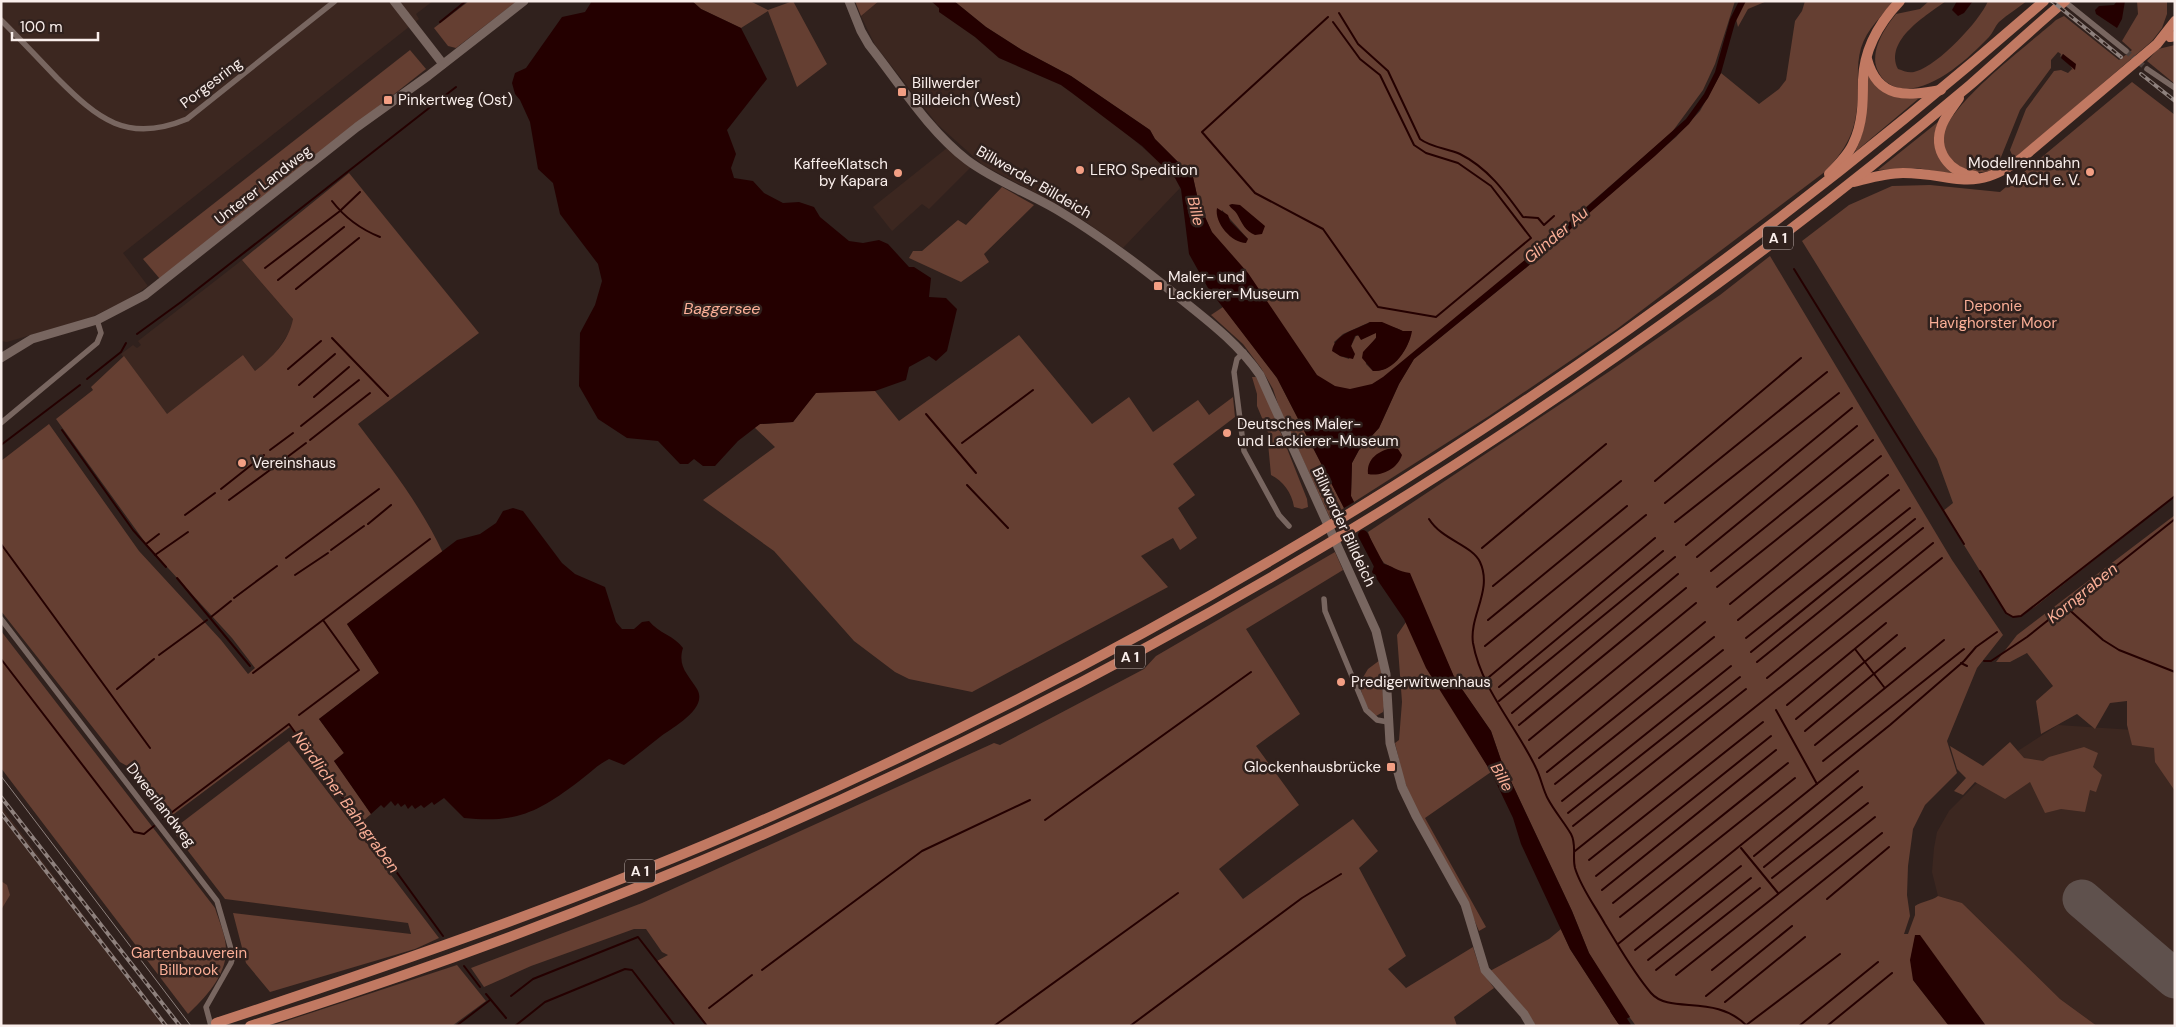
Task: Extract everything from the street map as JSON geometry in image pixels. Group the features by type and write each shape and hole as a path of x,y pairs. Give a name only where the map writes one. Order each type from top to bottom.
{"highway":[{"path":"1821,188 1853,144 1862,111 1866,55 1878,27 1900,1"},
{"name":"A 1","path":"213,1024 476,935 767,819 911,752 1122,646 1239,581 1461,445 1629,330 1821,188 1942,90 2044,1"},
{"name":"A 1","path":"250,1026 399,977 565,917 771,832 909,769 1078,684 1331,544 1461,462 1706,292 1850,182 1964,89 2065,1"},
{"path":"2157,44 2175,21"},
{"path":"1850,182 1902,173 1961,181 2003,171 2022,158 2157,44 2173,35"},
{"path":"1866,55 1871,71 1878,82 1889,90 1905,95 1942,90"},
{"path":"1964,89 1942,124 1940,147 1948,163 1958,171 1983,177"}],"street":[{"name":"Porgesring","path":"1,20 83,104 100,117 130,128 147,129 167,126 187,118 335,1"},
{"path":"394,1 444,64"},
{"name":"Unterer Landweg","path":"1,357 32,338 97,320 145,295 357,127 444,64 524,1"},
{"name":"Billwerder Billdeich","path":"849,1 869,45 933,127 952,147 985,171 1058,210 1117,249 1220,330 1244,352 1270,394 1287,438 1378,636 1387,681 1390,743 1397,773 1416,816 1465,904 1485,970 1524,1014 1531,1026"},
{"path":"2065,1 2126,51"},
{"path":"2147,69 2175,88"},
{"path":"1,423 97,343 101,333 97,320"},
{"path":"1244,352 1237,359 1234,372 1244,451 1279,515 1289,526"},
{"path":"1324,599 1325,611 1366,710 1376,720 1388,722"},
{"name":"Dweerlandweg","path":"1,619 217,901 231,945 232,959 206,1007 213,1024"}],"shaded area":[{"path":"1,1 433,1 416,14 419,19 123,253 148,286 127,300 92,317 7,342 1,341"},
{"path":"879,1 931,1 939,8 940,12 975,37 999,58 1061,85 1120,128 1175,178 1180,188 1123,248 1073,213 983,165 937,124 875,45 861,16"},
{"path":"2048,1 2055,1 2128,60 2125,63"},
{"path":"2148,77 2175,99 2175,103 2144,79"},
{"path":"947,148 971,167 929,209 922,204 892,231 873,207"},
{"path":"242,260 293,319 292,328 273,357 255,371 243,355 167,415 121,354 133,345 137,348 141,345 138,341"},
{"path":"2058,725 2133,730 2175,761 2175,1026 2097,1026 2060,999 1962,903 1938,896 1932,872 1934,848 1937,832 1949,811 1979,781 2013,754"},
{"path":"1,806 72,900 169,1026 1,1026"}],"green space":[{"path":"469,1 517,1 456,48 448,46 434,28"},
{"path":"692,1 750,1 768,10 793,1 827,64 797,87 768,11 741,28 701,9"},
{"path":"855,1 879,1 861,16"},
{"path":"954,1 1735,1 1715,64 1703,90 1672,132 1382,385 1347,393 1317,382 1212,233 1198,200 1193,177 1155,139 1150,130 1071,76 1022,50 986,27","holes":["1222,210 1248,239 1229,234 1220,221","1370,322 1397,328 1410,338 1405,350 1396,361 1386,368 1373,371 1366,364 1365,350 1377,336 1376,333 1356,336 1351,346 1353,351 1349,359 1340,356 1334,342 1343,334"]},
{"path":"1743,1 1767,1 1748,9 1738,27 1736,19"},
{"path":"1805,1 1895,1 1875,23 1861,48 1854,125 1846,144 1826,171 1617,329 1489,416 1354,502 1351,496 1352,463 1359,450 1379,428 1399,384 1414,359 1527,267 1676,137 1700,111 1721,73 1759,104 1779,89 1786,80 1795,21 1802,11"},
{"path":"1929,1 1946,1 1919,21 1902,38 1895,58 1898,69 1914,72 1936,60 1968,30 1984,10 1988,1 2027,1 1999,22 1990,35 1970,56 1946,74 1934,81 1908,89 1892,86 1883,79 1876,66 1876,52 1880,38 1896,14 1920,9"},
{"path":"2137,1 2167,1 2167,14 2162,28 2152,41 2018,156 2013,157 2010,150 2026,109 2054,71 2061,70 2068,73 2073,70 2063,54 2060,57 2061,54 2058,52 2051,60 2051,68 2020,110 1997,167 1985,172 1979,172 1968,170 1950,162 1943,143 1947,127 1957,111 1972,94 2009,60 2056,20 2064,16 2119,60 2132,50 2122,41 2138,14"},
{"path":"2175,45 2175,84 2147,61 2158,49"},
{"path":"410,50 426,69 160,279 143,259"},
{"path":"1867,72 1882,90 1902,98 1918,99 1855,152 1865,123"},
{"name":"Deponie Havighorster Moor","path":"2132,82 2175,115 2175,496 2036,606 2021,616 2013,617 2006,613 1943,511 1953,503 1937,459 1802,241 1849,205 1892,186 1930,185 2000,192"},
{"path":"1938,122 1935,145 1944,163 1955,175 1917,168 1878,170"},
{"path":"349,173 479,333 358,424 415,502 443,553 347,624 379,673 319,719 344,753 334,761 371,814 362,822 290,727 166,820 127,766 120,762 1,611 1,461 49,424 139,551 221,640 248,674 255,668 232,638 147,545 56,419 93,390 91,387 124,356 167,414 243,355 255,371 261,366 284,342 293,319 242,260"},
{"path":"1002,187 1034,205 984,254 989,262 961,282 909,258 913,251 922,251 958,220 966,225"},
{"path":"1770,256 1952,560 2003,635 1977,668 1947,741 1957,773 1925,805 1913,829 1908,866 1907,895 1910,916 1904,934 1908,934 1915,915 1915,906 1918,904 1938,896 1962,903 2060,999 2097,1026 1986,1026 1978,1015 1913,980 1949,1026 1636,1026 1617,1000 1589,953 1572,911 1501,760 1491,731 1455,679 1436,637 1400,572 1384,563 1375,551 1368,532 1610,371 1720,295"},
{"path":"1223,307 1277,378 1344,508 1330,518 1280,410 1273,389 1261,368 1243,344 1211,315"},
{"path":"1019,335 1092,424 1129,397 1153,432 1198,400 1209,415 1233,397 1235,417 1173,464 1195,495 1178,508 1197,538 1180,550 1173,538 1141,556 1168,587 972,692 909,679 895,672 854,641 774,551 703,500 775,447 754,427 760,424 793,422 816,392 875,391 899,421"},
{"path":"1252,377 1256,377 1267,398 1307,499 1308,507 1302,509 1294,507 1286,488 1271,475 1268,443 1272,442 1257,406 1257,394"},
{"path":"2175,515 2175,791 2155,762 2154,748 2132,745 2127,725 2127,701 2110,703 2095,729 2077,714 2041,734 2036,701 2053,686 2027,653 2010,662 1996,662 2017,635"},
{"path":"1335,552 1343,570 1246,629 1300,714 1256,746 1299,805 1219,869 1243,899 1353,819 1378,851 1359,868 1406,956 1388,969 1406,988 1473,947 1480,969 1494,988 1454,1017 1457,1026 708,1026 657,961 668,955 662,952 646,929 634,929 531,966 484,987 471,968 642,903 994,743 1000,745 1144,669 1156,656"},
{"path":"1406,622 1458,717 1491,772 1425,818 1486,927 1479,931 1461,892 1420,816 1401,769 1395,743 1399,740 1402,702 1397,635"},
{"name":"Gartenbauverein Billbrook","path":"1,631 215,908 225,939 226,949 223,968 214,985 188,1014 1,768"},
{"path":"1380,660 1384,706 1383,712 1376,716 1367,707 1359,684 1368,669"},
{"path":"289,741 439,938 415,949 270,992 246,963 233,913 411,934 408,923 225,899 172,830"},
{"path":"2010,742 2024,758 2043,761 2049,757 2084,747 2098,753 2093,767 2102,775 2096,792 2090,790 2085,812 2061,809 2045,813 2030,782 2005,799 1975,782 1963,795 1954,791 1966,778 1957,769 1950,746 1983,766"},
{"path":"1,881 7,885 10,895 1,910"},
{"path":"1561,929 1570,949 1620,1026 1536,1026 1525,1009 1490,971 1549,939"},
{"path":"457,965 486,1001 452,1026 271,1026"}],"water":[{"name":"Baggersee","path":"592,1 692,1 701,9 741,28 767,79 727,130 736,154 731,168 734,178 753,181 764,193 783,203 799,202 814,207 820,217 849,241 863,243 879,240 888,244 909,267 914,267 931,278 929,297 946,298 957,309 947,351 936,361 929,356 909,367 906,380 875,391 816,393 793,422 760,424 738,441 715,466 703,466 694,459 688,464 680,464 658,441 627,438 598,419 579,386 580,333 595,305 602,281 598,264 560,214 553,183 538,169 530,122 520,100 515,94 512,83 515,73 526,68 562,17 585,12"},
{"name":"Glinder Au","path":"931,1 954,1 986,27 1022,50 1071,76 1150,130 1155,139 1193,177 1199,204 1212,232 1248,273 1317,375 1335,386 1350,389 1372,384 1383,377 1554,236 1686,119 1704,94 1715,72 1730,19 1739,1 1746,1 1735,23 1721,73 1708,98 1689,124 1527,267 1414,359 1399,384 1379,428 1359,450 1352,463 1351,496 1354,502 1344,508 1277,378 1208,288 1189,254 1181,189 1175,178 1142,146 1061,85 999,58 975,37 939,12 939,8"},
{"path":"1957,1 1973,1 1964,13 1958,16 1952,10"},
{"path":"2117,1 2125,1 2122,19 2117,28 2096,14 2095,10 2099,6 2114,5"},
{"path":"2063,54 2076,64 2075,70 2061,58"},
{"path":"1229,205 1240,205 1265,226 1262,234 1255,235 1246,229"},
{"path":"1217,208 1228,215 1230,221 1248,239 1246,243 1235,240 1225,231 1218,220"},
{"path":"1370,322 1382,322 1403,331 1412,331 1404,352 1393,364 1380,371 1373,371 1362,358 1363,352 1376,338 1376,333 1361,340 1358,335 1355,336 1351,346 1355,354 1353,359 1340,356 1332,351 1337,340 1342,336"},
{"path":"1393,448 1398,449 1402,455 1397,464 1384,473 1368,474 1369,464 1374,456"},
{"path":"513,508 523,511 562,563 575,574 605,587 616,622 622,629 634,629 642,622 649,621 657,629 680,644 683,648 683,666 697,689 699,696 698,704 680,723 624,765 609,759 563,793 525,814 498,819 464,818 444,798 434,805 432,802 424,808 421,805 415,809 412,805 408,809 405,804 401,807 398,803 395,806 391,801 384,808 381,805 371,814 334,761 344,753 319,719 379,673 347,624 457,540 480,534 496,523 503,511"},
{"path":"1380,563 1410,573 1455,679 1491,731 1501,760 1572,911 1589,953 1630,1017 1618,1023 1570,949 1521,844 1513,818 1491,772 1426,668 1404,619 1372,572 1374,566"},
{"path":"1915,935 1920,935 1986,1026 1949,1026 1913,980 1910,960"}],"waterway":[{"path":"440,22 466,1"},
{"name":"Glinder Au","path":"1339,13 1358,44 1388,71 1420,139 1429,144 1460,154 1479,166 1503,190 1523,217 1538,218 1544,225 1554,216"},
{"name":"Glinder Au","path":"1328,17 1202,132 1255,193 1323,229 1378,307 1436,317 1531,238 1491,186 1458,163 1426,153 1414,145 1380,75 1360,59 1333,22"},
{"path":"137,334 181,302 456,87"},
{"path":"265,268 340,211 360,192"},
{"path":"332,201 353,222 380,237"},
{"path":"278,280 344,227"},
{"path":"296,289 359,238"},
{"path":"1794,269 1964,544"},
{"path":"332,338 388,396"},
{"path":"288,369 321,341"},
{"path":"87,379 121,352 126,343"},
{"path":"299,385 335,354"},
{"path":"1655,481 1801,358"},
{"path":"314,397 349,367"},
{"path":"1665,503 1827,372"},
{"path":"301,426 359,380"},
{"path":"1,445 80,385"},
{"path":"962,443 1033,390"},
{"path":"310,440 370,393"},
{"path":"1675,522 1839,393"},
{"path":"1686,545 1852,408"},
{"path":"926,414 976,473"},
{"path":"1697,557 1857,426"},
{"path":"62,430 133,530 166,567"},
{"path":"270,450 293,433"},
{"path":"1711,571 1873,440"},
{"path":"278,464 306,443"},
{"path":"1482,548 1606,444"},
{"path":"221,489 264,455"},
{"path":"1717,587 1881,456"},
{"path":"229,500 274,467"},
{"path":"1730,604 1888,475"},
{"path":"1493,586 1621,481"},
{"path":"967,485 1008,528"},
{"path":"286,558 379,489"},
{"path":"1738,620 1899,490"},
{"path":"185,515 215,493"},
{"path":"1980,571 2006,613 2013,617 2021,616 2175,496"},
{"path":"368,524 391,505"},
{"path":"1488,620 1627,506"},
{"path":"1746,638 1910,508"},
{"path":"1485,646 1646,515"},
{"path":"1429,519 1441,532 1470,551 1480,562 1484,583 1473,633 1477,660 1491,692 1536,768 1548,799 1573,838 1575,868 1581,883 1627,960 1644,985 1659,999 1670,1003 1721,1010 1734,1016 1747,1026"},
{"path":"1751,652 1915,519"},
{"name":"Korngraben","path":"1984,661 1991,661 2027,637 2175,519"},
{"path":"331,550 364,526"},
{"path":"1757,662 1923,528"},
{"path":"155,555 188,532"},
{"path":"146,544 159,534"},
{"name":"Bille","path":"1363,535 1385,577"},
{"path":"1489,677 1655,538"},
{"path":"253,673 430,539"},
{"path":"1767,678 1933,543"},
{"path":"1,544 150,748"},
{"path":"1499,687 1663,551"},
{"path":"295,575 328,553"},
{"path":"1499,701 1675,557"},
{"path":"1575,851 1942,558"},
{"path":"234,598 277,566"},
{"path":"1512,713 1678,574"},
{"path":"177,578 250,666"},
{"path":"1519,725 1686,588"},
{"path":"211,617 231,601"},
{"path":"1529,740 1696,603"},
{"path":"2065,606 2103,640 2119,650 2175,672"},
{"path":"159,655 207,620"},
{"path":"299,715 359,670 323,620"},
{"path":"1539,758 1705,622"},
{"path":"1787,705 1886,623"},
{"path":"1618,944 1890,725 1964,661 1976,647 1997,632"},
{"path":"1796,719 1897,635"},
{"path":"1547,772 1714,637"},
{"path":"1815,745 1944,640"},
{"path":"1805,731 1905,648"},
{"path":"1855,649 1884,687"},
{"path":"1823,761 1964,649"},
{"path":"1555,784 1723,650"},
{"name":"Nördlicher Bahngraben","path":"1,659 134,832 144,834 154,826"},
{"path":"117,689 154,659"},
{"name":"Korngraben","path":"1961,663 1967,666"},
{"path":"1562,801 1731,666"},
{"path":"1045,820 1251,672"},
{"path":"1568,813 1740,677"},
{"path":"1573,826 1746,689"},
{"path":"1776,710 1817,784"},
{"path":"1589,860 1763,722"},
{"name":"Nördlicher Bahngraben","path":"163,819 289,724 443,936"},
{"path":"1596,876 1771,736"},
{"path":"1602,890 1776,750"},
{"path":"1613,903 1788,763"},
{"path":"1754,856 1858,771"},
{"path":"1620,917 1795,778"},
{"path":"1764,867 1862,787"},
{"path":"762,970 922,851 1030,800"},
{"path":"1772,878 1868,803"},
{"path":"1676,975 1875,817"},
{"path":"1712,970 1882,833"},
{"path":"1827,899 1889,847"},
{"path":"1741,848 1778,893"},
{"path":"1635,950 1741,866"},
{"path":"1130,1026 1302,898 1341,874"},
{"path":"1648,960 1751,878"},
{"path":"1656,970 1760,888"},
{"path":"994,1026 1178,893"},
{"path":"1706,996 1792,926"},
{"path":"511,996 533,979 638,937 707,1026"},
{"path":"1725,1002 1805,937"},
{"path":"1745,1026 1840,954"},
{"path":"1799,1026 1878,962"},
{"path":"464,966 480,987"},
{"path":"515,1026 545,1002 625,969 632,970 675,1026"},
{"path":"1827,1026 1892,973"},
{"path":"709,1008 752,975"},
{"path":"486,994 506,1018"},
{"path":"456,1026 490,1000"},
{"name":"Bille","path":"1615,1010 1626,1026"}],"runway":[{"path":"2082,899 2175,979"}],"tunnel":[{"path":"2126,51 2147,69"}],"tram line":[{"path":"1,776 191,1026"}],"railway":[{"path":"2052,1 2121,57"},
{"path":"2141,74 2175,101"},
{"path":"1,797 180,1026"},
{"path":"1,813 166,1026"}],"place":[{"name":"Billwerder Billdeich (West)","path":"902,92"},
{"name":"Pinkertweg (Ost)","path":"388,100"},
{"name":"LERO Spedition","path":"1080,170"},
{"name":"Modellrennbahn MACH e. V.","path":"2090,172"},
{"name":"KaffeeKlatsch by Kapara","path":"898,173"},
{"name":"Maler- und Lackierer-Museum","path":"1158,286"},
{"name":"Deutsches Maler- und Lackierer-Museum","path":"1227,433"},
{"name":"Vereinshaus","path":"242,463"},
{"name":"Predigerwitwenhaus","path":"1341,682"},
{"name":"Glockenhausbrücke","path":"1391,767"}]}
